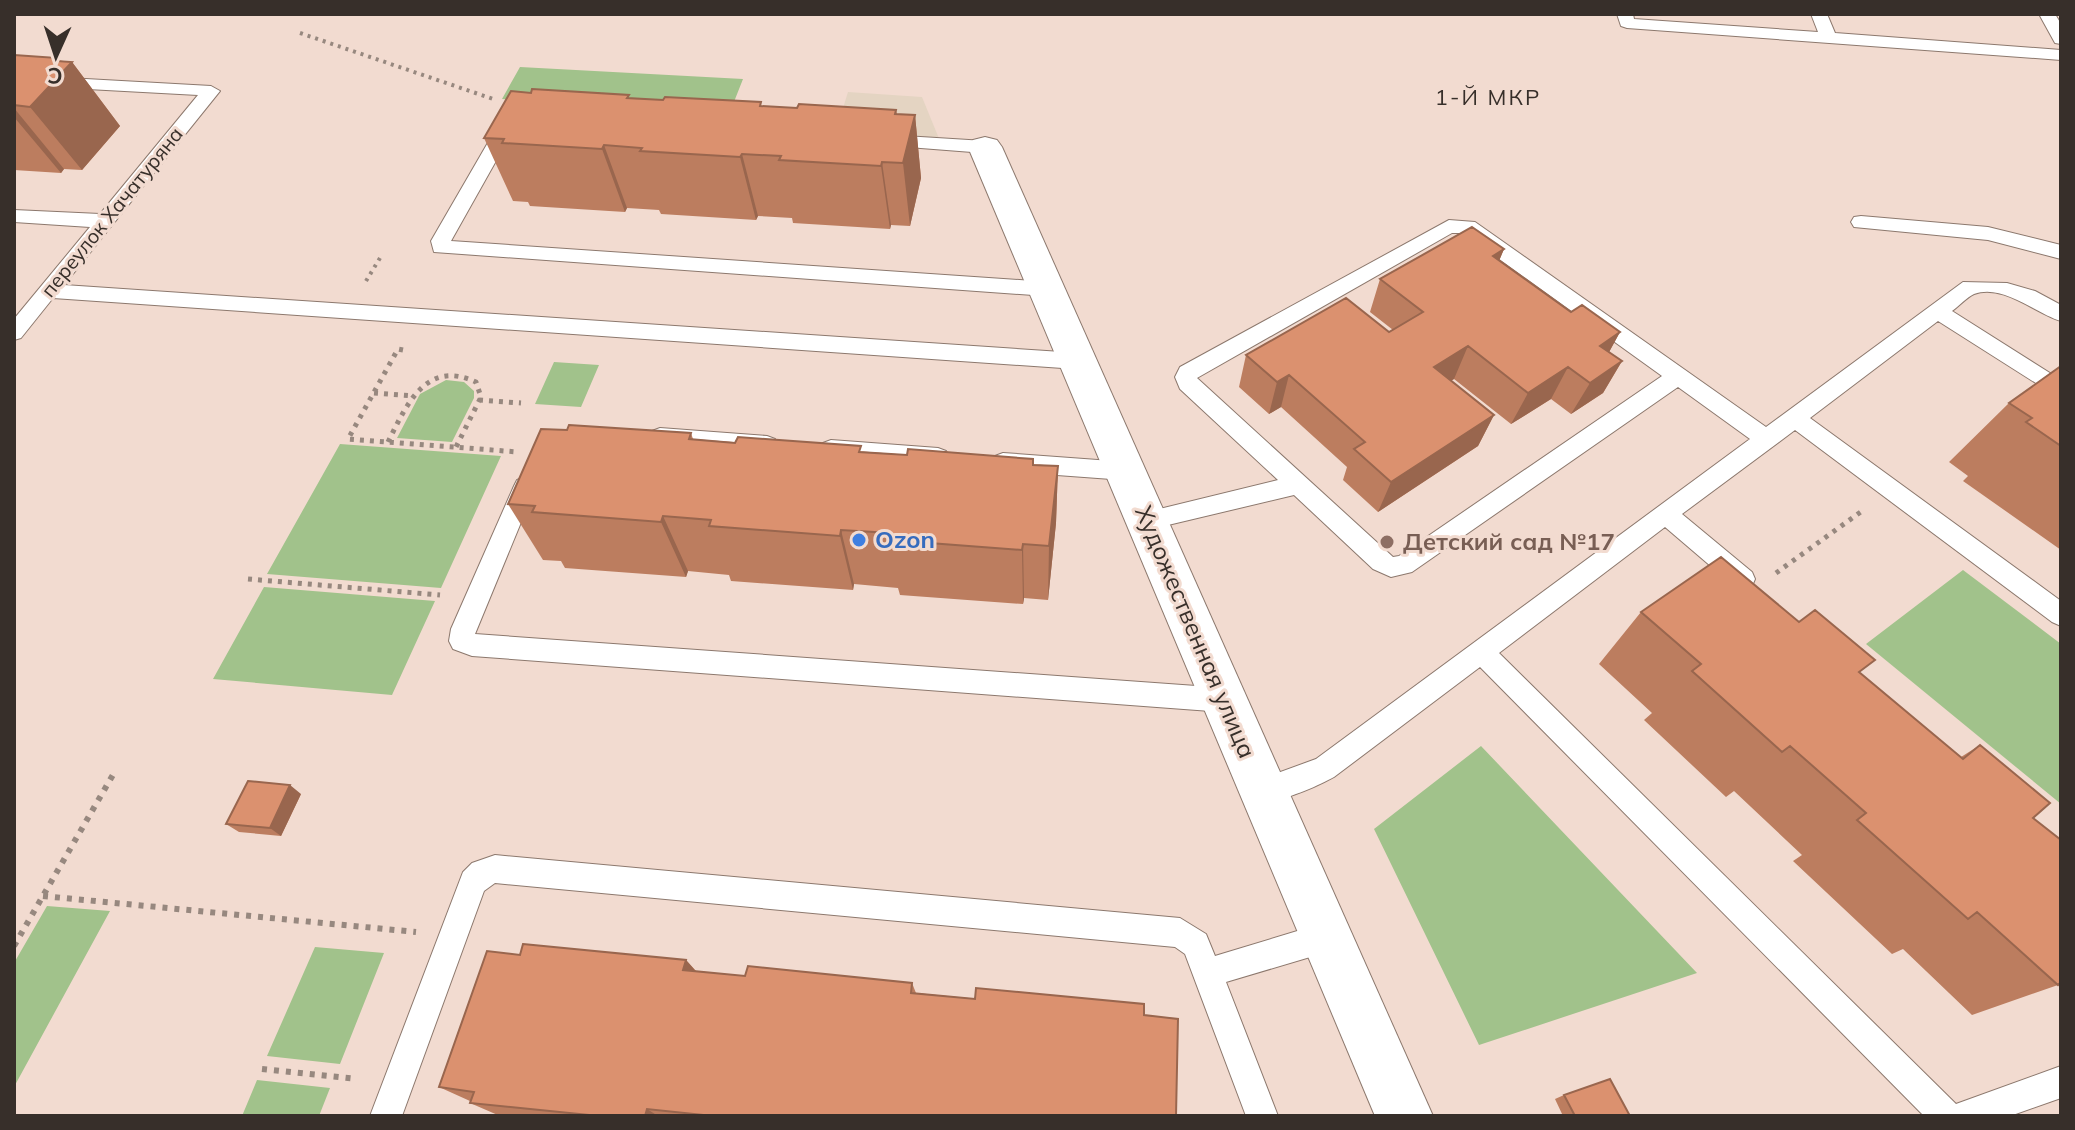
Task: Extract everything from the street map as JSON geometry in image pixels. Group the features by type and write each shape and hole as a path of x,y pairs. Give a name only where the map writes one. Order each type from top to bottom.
{"street":[{"name":"Художественная улица","path":"985,147 1404,1116"}],"lane":[{"path":"1625,14 1627,23 2061,55"},
{"path":"1819,14 1829,39"},
{"path":"2047,14 2061,39"},
{"name":"переулок Хачатуряна","path":"14,80 211,91 14,333"},
{"path":"524,120 513,121 506,127 441,241 441,247 1047,289"},
{"path":"874,141 985,147"},
{"path":"14,216 105,221"},
{"path":"1861,222 1989,234 2031,241 2061,252"},
{"path":"1678,376 1404,565 1391,567 1381,562 1297,485 1188,383 1186,377 1188,373 1449,226 1468,227 1678,376 1766,439"},
{"path":"1263,791 1311,776 1325,768 1970,287 1999,287 2028,294 2061,314"},
{"path":"48,291 1077,361"},
{"path":"1938,311 2061,391"},
{"path":"1795,418 2061,615"},
{"path":"641,436 1125,471"},
{"path":"539,453 463,629 462,641 472,645 1224,700"},
{"path":"1147,521 1297,485"},
{"path":"1666,514 1761,593"},
{"path":"1481,652 1946,1116"},
{"path":"386,1116 473,882 482,873 495,869 1180,933 1196,944 1262,1116"},
{"path":"1208,973 1327,937"},
{"path":"1966,1116 2061,1082"}],"path":[{"path":"300,33 497,100"},
{"path":"360,291 380,258"},
{"path":"414,350 398,349 348,439 539,453"},
{"path":"388,442 413,396 434,379 458,375 476,382 480,389 479,400 456,447"},
{"path":"374,393 413,396"},
{"path":"479,400 521,403"},
{"path":"1761,593 1892,490"},
{"path":"248,579 477,598"},
{"path":"14,946 114,773"},
{"path":"43,896 414,932"},
{"path":"262,1069 398,1084"}],"shaded area":[{"path":"848,92 922,97 940,141 835,134"}],"green space":[{"path":"520,67 743,79 730,112 502,99"},
{"path":"554,362 599,365 581,407 535,404"},
{"path":"446,380 464,382 474,391 474,398 452,442 397,438 420,394"},
{"path":"340,444 501,456 441,588 267,574"},
{"path":"1963,570 2061,644 2061,804 1866,644"},
{"path":"264,587 435,601 392,695 213,679"},
{"path":"1481,746 1697,973 1479,1045 1374,829"},
{"path":"47,906 110,911 14,1087 14,963"},
{"path":"315,947 384,953 340,1064 267,1056"},
{"path":"257,1080 330,1088 319,1116 242,1116"}],"building":[{"path":"14,55 72,62 30,107 14,105"},
{"path":"532,89 629,95 627,98 761,102 760,106 797,108 799,104 896,110 895,114 915,115 903,163 882,162 881,166 779,160 781,156 742,154 740,157 640,151 642,148 604,145 602,149 502,143 504,139 484,138 511,91 531,93"},
{"path":"1472,227 1504,249 1493,256 1571,312 1582,305 1620,332 1600,346 1622,361 1590,383 1568,367 1528,393 1468,346 1434,367 1494,415 1391,482 1354,449 1365,442 1289,375 1277,382 1246,355 1346,298 1389,332 1423,312 1380,279"},
{"path":"2061,366 2061,446 2026,422 2032,418 2009,403"},
{"path":"569,425 691,433 689,439 735,443 738,437 861,446 859,452 907,455 908,449 1033,459 1033,465 1058,466 1049,546 1023,544 1022,550 890,540 891,533 841,530 840,536 709,526 711,520 663,516 661,522 532,512 535,506 508,504 541,429 567,430"},
{"path":"1721,557 1799,622 1815,610 1875,660 1859,672 1963,759 1980,745 2050,803 2033,818 2061,840 2061,982 2058,985 1977,912 1968,919 1857,820 1866,813 1790,746 1782,752 1692,671 1701,664 1641,612"},
{"path":"248,781 290,785 270,828 226,824"},
{"path":"523,944 686,960 683,970 745,976 748,966 912,983 911,993 975,999 976,988 1144,1004 1144,1015 1178,1019 1176,1116 713,1116 647,1109 645,1116 599,1116 470,1103 474,1092 439,1087 487,951 520,955"},
{"path":"1610,1079 1630,1116 1575,1116 1564,1095"}],"place":[{"name":"Ozon","path":"859,540"},
{"name":"Детский сад №17","path":"1387,542"}],"district":[{"name":"1-Й МКР","path":"1488,97"}]}
